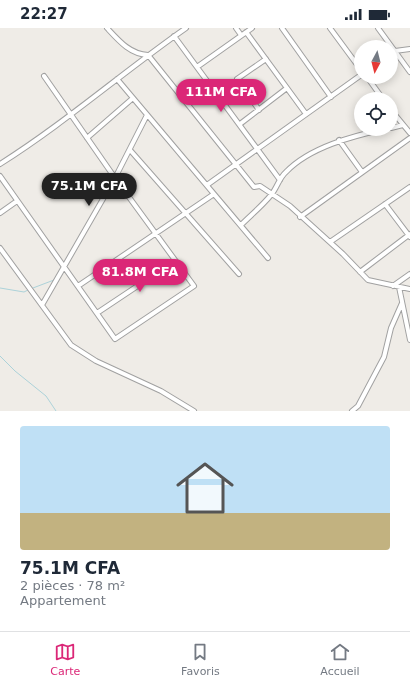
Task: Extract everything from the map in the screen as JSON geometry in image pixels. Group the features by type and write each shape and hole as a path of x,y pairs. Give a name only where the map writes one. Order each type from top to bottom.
{"street":[{"path":"107,28 124,45 138,54 148,55 254,187 260,186 290,206 370,281 410,288"},
{"path":"0,164 32,144 148,55 186,28"},
{"path":"236,28 241,35"},
{"path":"197,67 252,28"},
{"path":"282,28 331,97"},
{"path":"330,28 354,61"},
{"path":"378,28 386,40"},
{"path":"246,32 306,114"},
{"path":"174,36 280,180"},
{"path":"398,51 410,49"},
{"path":"398,58 410,72"},
{"path":"259,110 237,79 266,59"},
{"path":"0,176 115,339 194,286 115,178 44,76"},
{"path":"117,79 268,258"},
{"path":"207,186 354,80"},
{"path":"240,124 287,88"},
{"path":"87,138 133,98"},
{"path":"42,305 115,178 147,115"},
{"path":"398,120 410,133"},
{"path":"398,126 402,125"},
{"path":"241,225 271,194 286,171 300,161 339,140 354,135"},
{"path":"300,217 410,138"},
{"path":"339,140 362,172"},
{"path":"130,150 239,274"},
{"path":"330,242 410,187"},
{"path":"78,286 214,194"},
{"path":"0,213 17,201"},
{"path":"360,272 410,236 385,204"},
{"path":"0,248 71,345 79,352 161,392 194,411"},
{"path":"97,313 175,261"},
{"path":"393,286 410,274"},
{"path":"399,287 410,340"},
{"path":"352,411 358,406 384,357 391,328 402,303"}],"waterway":[{"path":"33,288 54,280"},
{"path":"0,288 24,292 28,290"},
{"path":"0,356 15,371 46,396 56,411"}]}
